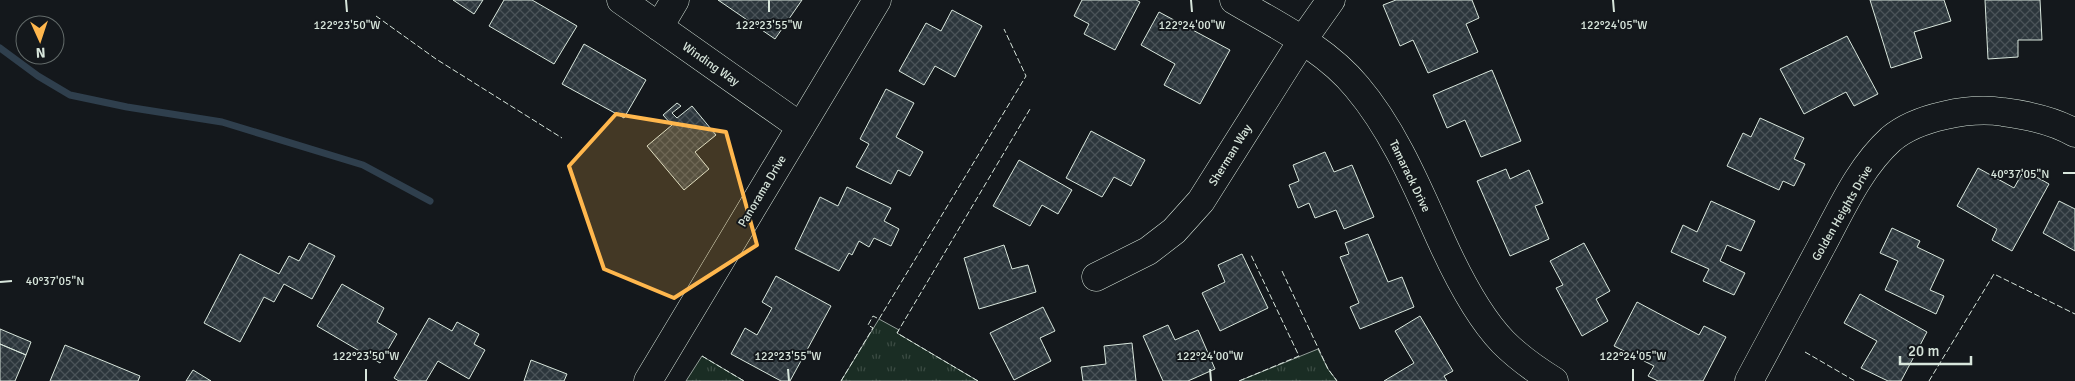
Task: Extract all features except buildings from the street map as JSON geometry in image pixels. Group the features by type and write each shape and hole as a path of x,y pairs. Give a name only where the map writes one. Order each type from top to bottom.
{"street":[{"name":"Winding Way","path":"621,0 801,127"},
{"path":"659,27 675,0"},
{"name":"Panorama Drive","path":"648,381 877,0"},
{"name":"Tamarack Drive","path":"1234,0 1302,41 1341,70 1357,86 1390,134 1458,275 1488,321 1502,341 1539,372 1554,381"},
{"name":"Sherman Way","path":"1096,277 1148,251 1174,231 1196,207 1302,41 1331,0"},
{"name":"Golden Heights Drive","path":"1749,381 1861,175 1892,138 1911,128 1949,113 1968,110 1990,110 2020,114 2062,125 2075,132"}],"highlighted area":[{"path":"616,114 726,132 757,245 674,298 604,269 569,166"}],"green space":[{"path":"879,319 899,330 897,333 978,381 841,381"},
{"path":"1318,349 1328,369 1337,381 1239,381"},
{"path":"702,356 744,381 686,381"}],"waterway":[{"path":"0,48 38,76 70,95 127,107 222,122 363,165 430,201"}],"fence":[{"path":"376,16 436,59 562,138"},
{"path":"841,381 873,328 868,325 873,316 879,319 1026,76 1004,29"},
{"path":"978,381 897,333 1030,109"},
{"path":"1239,381 1299,356 1251,255"},
{"path":"1282,271 1328,369 1337,381"},
{"path":"1929,381 1994,274 2075,314"},
{"path":"1805,352 1855,381"},
{"path":"702,356 744,381"}]}
